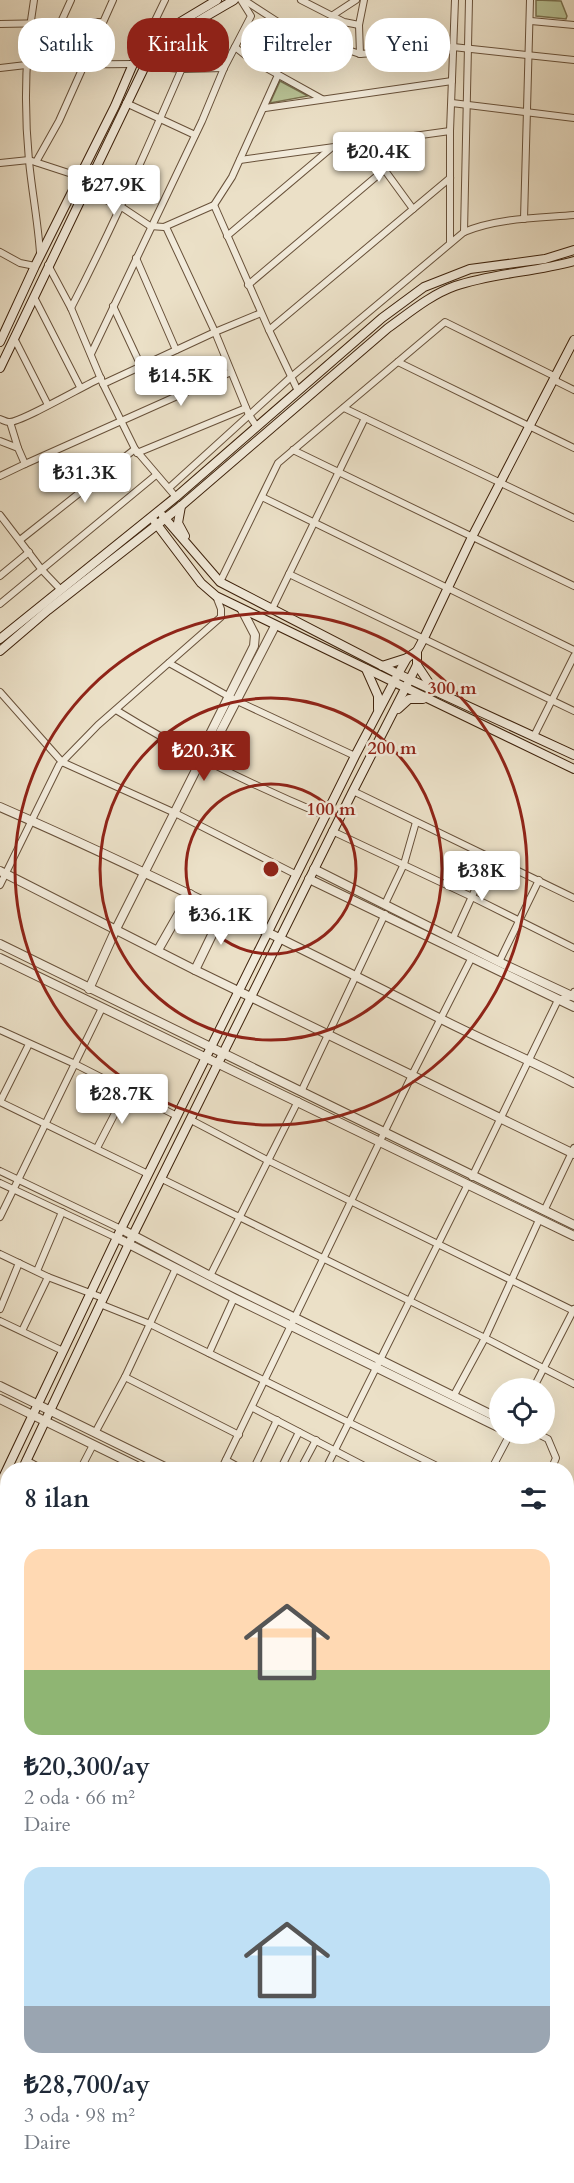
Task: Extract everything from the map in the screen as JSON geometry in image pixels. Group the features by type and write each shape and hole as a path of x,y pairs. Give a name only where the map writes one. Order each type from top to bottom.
{"main road":[{"path":"187,18 217,0"},
{"path":"204,17 234,0"},
{"path":"0,342 130,72"},
{"path":"0,368 142,72"},
{"path":"0,651 142,536 159,511 382,318 424,287 470,269 545,259 574,250"},
{"path":"0,639 154,521 165,518 181,506 388,328 422,303 455,286 550,268 574,261"},
{"path":"382,666 407,658 417,651 471,537 574,340"},
{"path":"181,506 178,523 200,559"},
{"path":"159,511 220,582 398,674 574,755"},
{"path":"154,521 188,566"},
{"path":"142,536 149,533 161,537 216,596 574,770"},
{"path":"26,1460 131,1239 332,831 411,680 417,665 417,651"},
{"path":"5,1462 33,1416 148,1174 378,710 407,658"},
{"path":"417,665 433,690"},
{"path":"366,668 378,696 378,710"},
{"path":"388,721 406,701 413,698 426,699"}],"street":[{"path":"31,18 34,0"},
{"path":"63,18 71,0"},
{"path":"104,18 113,0"},
{"path":"156,18 165,0"},
{"path":"229,58 251,16 242,0"},
{"path":"242,0 278,22 324,42 360,54 453,47 574,60"},
{"path":"301,0 344,22 359,25"},
{"path":"333,15 356,0"},
{"path":"360,54 359,25 364,0"},
{"path":"450,242 450,131 455,0"},
{"path":"464,232 469,0"},
{"path":"524,219 530,0"},
{"path":"531,21 574,25"},
{"path":"0,24 18,23"},
{"path":"235,47 250,59 322,99"},
{"path":"0,68 18,66"},
{"path":"26,72 41,257"},
{"path":"32,161 59,121 81,72"},
{"path":"70,308 105,242 181,72"},
{"path":"91,354 195,135 222,72"},
{"path":"85,191 120,206 150,226 166,227 214,204 232,177 278,75"},
{"path":"265,108 452,81"},
{"path":"452,103 574,118"},
{"path":"126,104 162,118 195,135"},
{"path":"240,160 450,131"},
{"path":"365,143 413,209"},
{"path":"227,236 331,148"},
{"path":"0,163 32,161 81,177"},
{"path":"248,285 384,170"},
{"path":"268,330 450,178"},
{"path":"214,204 268,330 298,391"},
{"path":"169,488 248,412 464,232 477,226 574,215"},
{"path":"166,227 256,427"},
{"path":"1,253 35,266"},
{"path":"136,258 176,350"},
{"path":"48,265 136,451 176,497"},
{"path":"34,297 80,387"},
{"path":"113,306 141,366"},
{"path":"0,418 10,422 32,415 80,387 141,366 261,313"},
{"path":"220,582 278,463 446,322 574,390"},
{"path":"14,338 48,405"},
{"path":"398,362 574,448"},
{"path":"0,476 231,372"},
{"path":"344,408 574,518"},
{"path":"20,540 136,451 248,412"},
{"path":"272,609 366,418"},
{"path":"10,422 26,464"},
{"path":"0,441 18,448"},
{"path":"293,450 574,586"},
{"path":"0,604 156,475"},
{"path":"262,497 574,650"},
{"path":"0,516 42,570 61,590"},
{"path":"0,576 29,552"},
{"path":"289,574 574,711"},
{"path":"0,885 3,872 62,762 98,724 221,617 221,609 216,596"},
{"path":"232,698 254,646 253,629 242,610"},
{"path":"89,989 116,929 202,758 202,750 275,626"},
{"path":"534,736 574,656"},
{"path":"169,663 232,698 355,756"},
{"path":"0,692 62,762 175,813 297,875"},
{"path":"116,710 158,736 298,805 326,816"},
{"path":"352,791 574,898"},
{"path":"0,807 224,910 574,1083"},
{"path":"385,904 404,864 416,822"},
{"path":"332,831 574,948"},
{"path":"453,938 490,857"},
{"path":"314,869 499,962 573,995"},
{"path":"3,872 195,970 573,1152 544,1211"},
{"path":"309,879 574,1007"},
{"path":"499,962 539,880"},
{"path":"158,950 190,894"},
{"path":"195,970 224,910"},
{"path":"302,1092 385,914"},
{"path":"0,944 385,1132 539,1220 574,1236"},
{"path":"230,1462 226,1460 238,1435 412,1075 472,957"},
{"path":"0,958 380,1142 574,1225"},
{"path":"330,1462 558,1000 573,995"},
{"path":"0,1216 102,1008"},
{"path":"0,1030 75,1064 177,1116"},
{"path":"29,1044 0,1102 148,1174"},
{"path":"97,1148 127,1090"},
{"path":"210,1276 298,1101"},
{"path":"191,1120 267,1160 574,1310 539,1378"},
{"path":"0,1171 121,1229 131,1239 176,1268 234,1298 381,1360 489,1413"},
{"path":"162,1179 574,1384"},
{"path":"0,1183 117,1238 131,1239 210,1276 377,1369 489,1423"},
{"path":"37,1272 62,1212"},
{"path":"454,1395 485,1338 539,1220"},
{"path":"0,1254 48,1277 90,1293 102,1301 349,1422 419,1462"},
{"path":"0,1309 19,1263"},
{"path":"95,1432 125,1377 176,1268"},
{"path":"22,1331 48,1277"},
{"path":"209,1353 234,1298"},
{"path":"0,1321 63,1351"},
{"path":"125,1377 238,1435"},
{"path":"0,1386 155,1462"},
{"path":"1,1401 93,1445 121,1462"},
{"path":"252,1408 356,1462"},
{"path":"258,1462 277,1420"},
{"path":"284,1462 300,1432"},
{"path":"304,1462 316,1440"},
{"path":"495,1462 505,1444"},
{"path":"550,1444 556,1458 554,1462"},
{"path":"84,1462 93,1445"},
{"path":"26,1460 30,1462"}],"green space":[{"path":"536,0 561,1 566,19 536,16"},
{"path":"280,81 308,96 270,103"}]}
